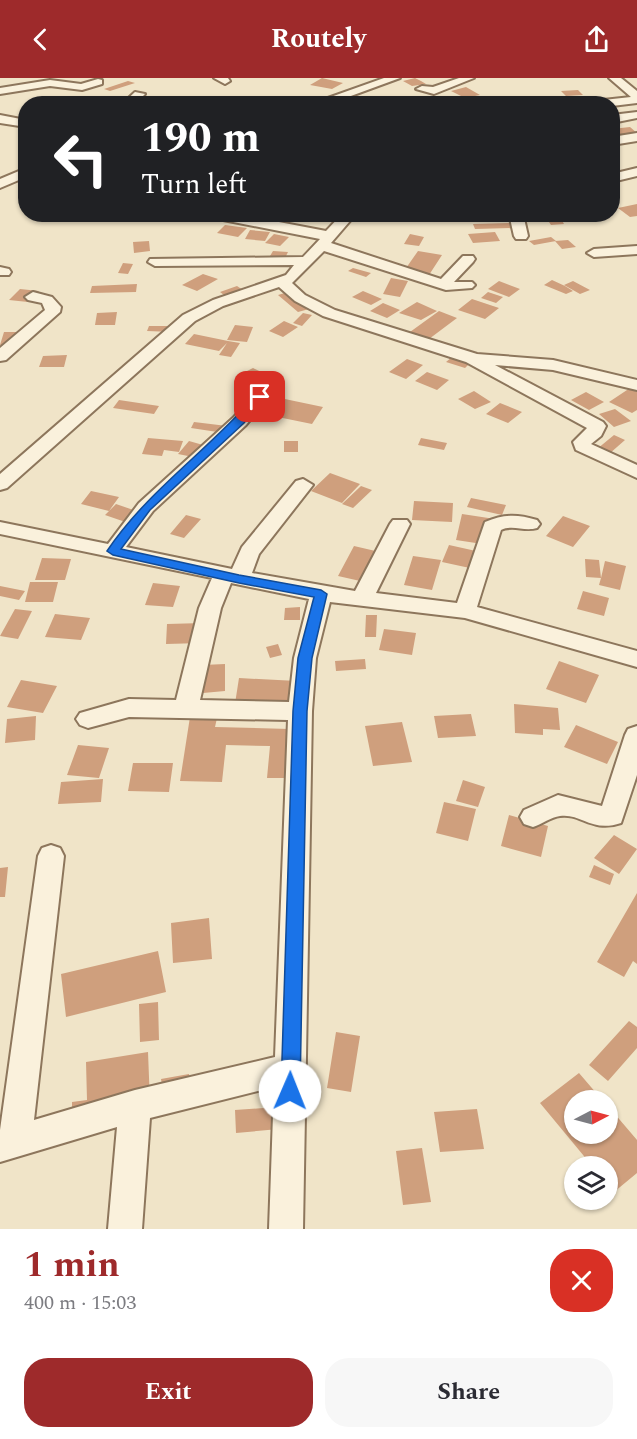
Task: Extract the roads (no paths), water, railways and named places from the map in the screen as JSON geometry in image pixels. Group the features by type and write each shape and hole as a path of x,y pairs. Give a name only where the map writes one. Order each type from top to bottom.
{"street":[{"path":"340,96 395,78"},
{"path":"422,89 434,91 469,78"},
{"path":"614,78 637,98"},
{"path":"0,91 50,83 82,87 98,82"},
{"path":"620,100 637,98"},
{"path":"620,118 637,115"},
{"path":"0,119 18,122"},
{"path":"620,140 637,137"},
{"path":"620,176 637,172"},
{"path":"0,184 18,176"},
{"path":"247,222 325,240 444,284 468,285"},
{"path":"0,484 189,318 218,303 282,282 297,273 342,222"},
{"path":"518,222 521,236"},
{"path":"594,253 637,250"},
{"path":"444,284 468,259"},
{"path":"155,262 306,261"},
{"path":"282,282 300,298 329,313 472,358 553,365 637,386"},
{"path":"0,356 52,312 53,308 48,300 33,297"},
{"path":"472,358 487,369 583,416 597,429 582,442 582,446 637,472"},
{"path":"113,551 146,507 240,421 260,397"},
{"path":"186,708 210,608 249,552 303,485"},
{"path":"465,611 492,526 506,520 530,524"},
{"path":"363,597 400,524"},
{"path":"1,531 113,551 231,578 321,594 363,597 465,611 637,658"},
{"path":"286,1229 300,711 305,658 321,594"},
{"path":"88,719 129,708 300,711"},
{"path":"533,817 553,804 561,803 604,817 612,816 637,735"},
{"path":"51,856 7,1143 135,1106 291,1068"},
{"path":"125,1229 135,1106"}]}
